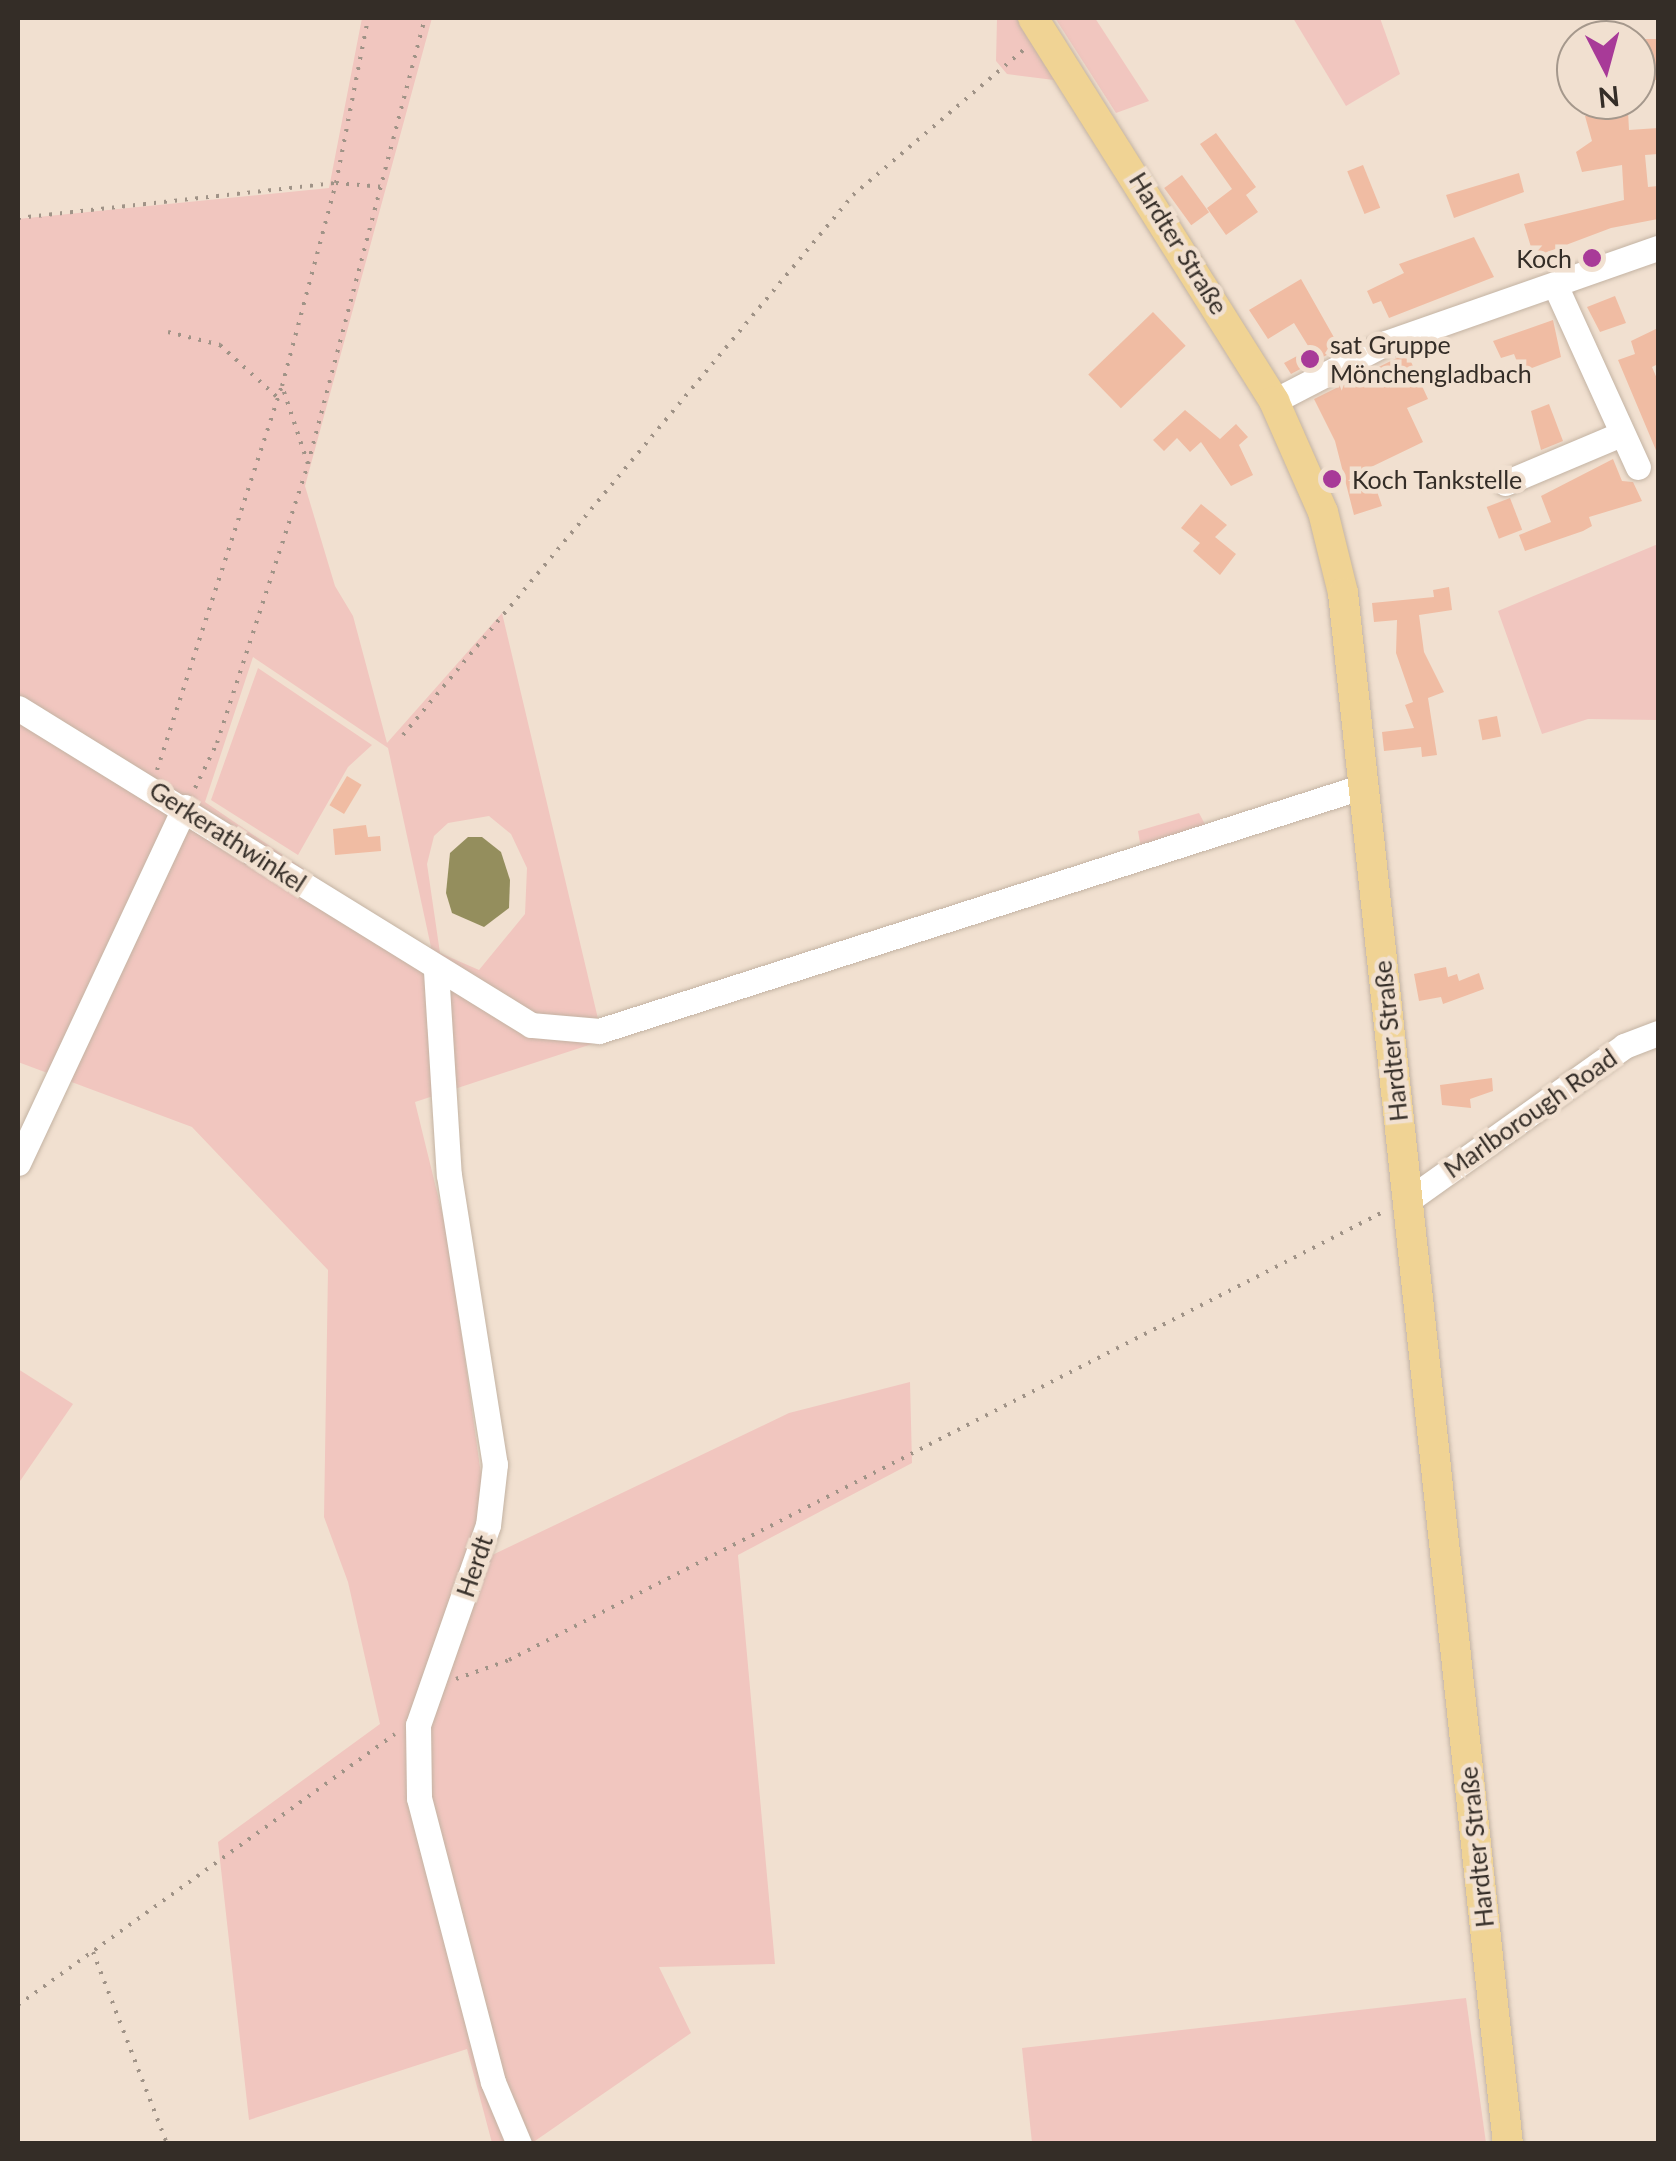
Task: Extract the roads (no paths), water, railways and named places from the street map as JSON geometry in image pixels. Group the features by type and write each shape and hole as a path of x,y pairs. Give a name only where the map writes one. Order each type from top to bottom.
{"main road":[{"name":"Hardter Straße","path":"1038,25 1274,401 1323,512 1343,593 1508,2144"}],"street":[{"path":"1274,401 1386,343 1658,248"},
{"path":"1556,284 1638,467"},
{"path":"1505,482 1621,434"},
{"name":"Gerkerathwinkel","path":"18,708 186,806 436,971 531,1025 599,1031 1364,786"},
{"path":"18,1163 186,806"},
{"name":"Herdt","path":"436,971 448,1175 495,1464 488,1525 428,1688 418,1726 419,1798 492,2082 518,2144"},
{"name":"Marlborough Road","path":"1406,1200 1624,1046 1658,1033"}],"place":[{"name":"Koch","path":"1592,258"},
{"name":"sat Gruppe Mönchengladbach","path":"1310,359"},
{"name":"Koch Tankstelle","path":"1332,479"}]}
